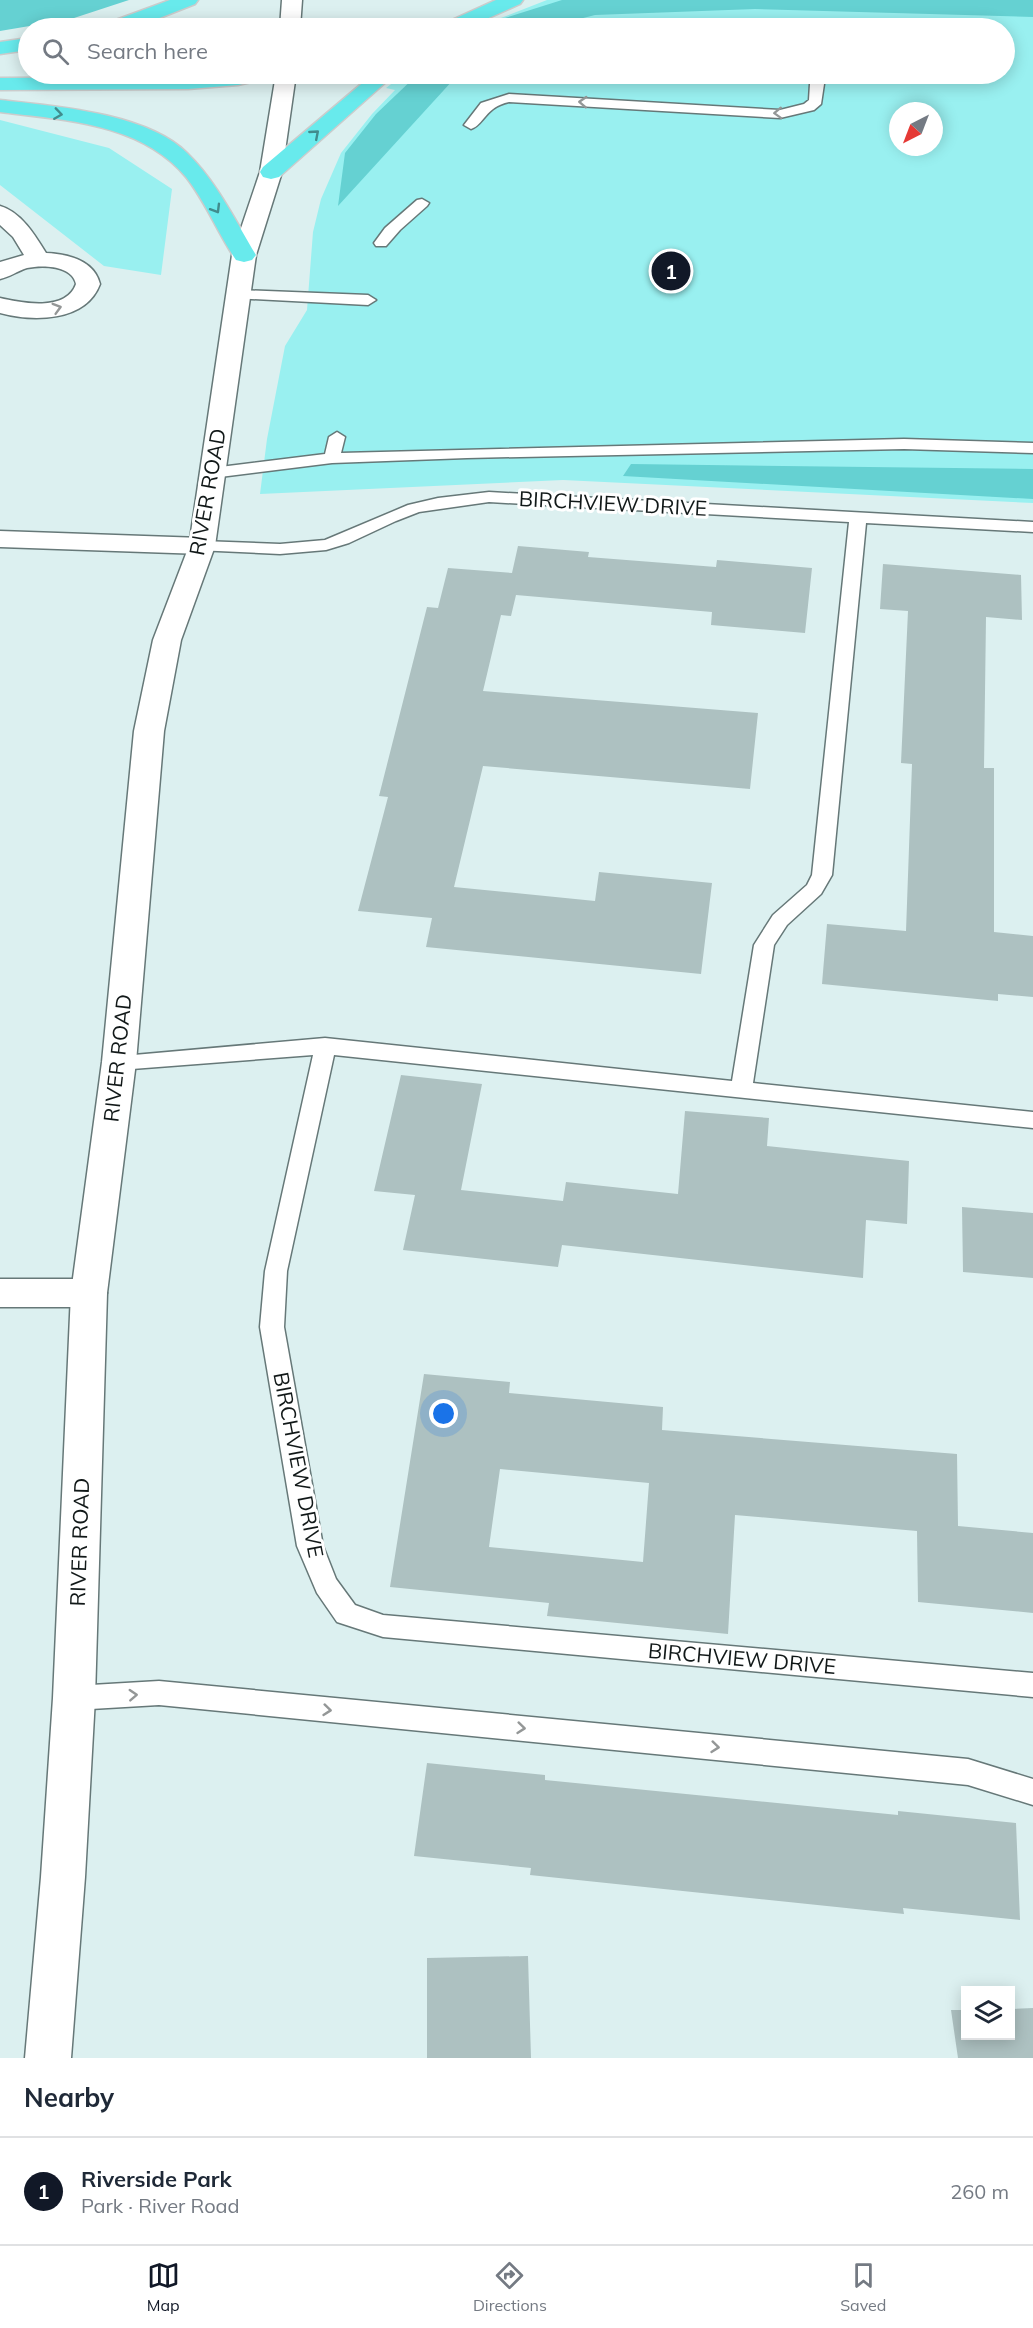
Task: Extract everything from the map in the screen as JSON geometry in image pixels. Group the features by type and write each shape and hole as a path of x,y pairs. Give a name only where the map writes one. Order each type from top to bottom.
{"highway":[{"path":"143,18 188,0"},
{"path":"472,18 513,0"},
{"path":"0,48 18,45"},
{"path":"0,84 18,84"},
{"path":"271,172 374,84"},
{"path":"0,106 110,124 145,136 174,152 194,172 244,255"}],"street":[{"path":"291,18 292,0"},
{"name":"RIVER ROAD","path":"48,2058 63,1877 74,1698 89,1293 119,1062 148,731 167,640 202,546 244,255 271,172 284,84"},
{"path":"0,213 22,233 39,261"},
{"path":"0,272 23,263 39,261 63,263 78,269 87,278 88,286 81,296 66,305 46,311 20,311 0,305"},
{"path":"0,540 202,546"},
{"path":"0,1293 89,1293"}],"lane":[{"path":"471,125 481,109 495,100 509,98 780,114 809,107 816,101 817,84"},
{"path":"381,243 390,229 408,218 422,203"},
{"path":"239,295 368,300"},
{"path":"332,458 337,437"},
{"path":"212,473 332,458 904,444 1033,448"},
{"name":"BIRCHVIEW DRIVE","path":"202,546 271,549 328,545 350,538 390,517 413,509 448,501 489,497 1033,528"},
{"path":"741,1089 764,945 780,920 814,889 822,875 858,518"},
{"path":"119,1062 325,1046 1033,1120"},
{"name":"BIRCHVIEW DRIVE","path":"325,1046 276,1271 272,1327 310,1546 326,1586 346,1614 383,1626 1033,1685"},
{"path":"74,1698 159,1693 908,1766 968,1772 1033,1792"}],"shaded area":[{"path":"0,0 129,0 74,18 18,18 18,28 0,31"},
{"path":"547,0 1033,0 1033,503 563,480 260,494 267,439 285,346 307,310 313,232 321,199 341,153 372,114 395,90 386,88 391,84 1015,84 1015,18 501,18"},
{"path":"562,0 1033,0 1033,17 755,9 595,15 583,18 505,18"},
{"path":"408,84 449,84 338,206 345,153 376,114"},
{"path":"0,120 109,148 172,189 161,275 104,266 0,185"},
{"path":"631,464 1033,469 1033,499 623,476"}],"building":[{"path":"518,546 589,552 588,557 716,567 717,560 812,568 805,633 711,625 712,612 516,595 511,616 501,615 483,691 758,713 750,789 483,766 454,887 595,901 599,872 712,883 701,974 426,947 432,918 358,911 388,797 379,796 427,607 438,608 448,568 512,573"},
{"path":"883,564 1021,575 1022,620 986,617 984,768 994,768 994,932 1033,936 1033,997 998,994 998,1001 822,984 827,924 906,931 912,764 901,763 908,611 880,609"},
{"path":"401,1075 482,1084 461,1190 563,1201 566,1182 678,1194 685,1111 769,1118 767,1146 909,1161 907,1224 866,1220 863,1278 562,1245 558,1267 403,1250 415,1195 374,1191"},
{"path":"962,1207 1033,1213 1033,1278 963,1272"},
{"path":"424,1374 510,1382 509,1393 663,1407 662,1430 957,1454 958,1526 1033,1533 1033,1613 918,1602 917,1531 735,1515 728,1634 547,1616 549,1603 390,1587","holes":["500,1469 649,1483 643,1562 489,1547"]},
{"path":"427,1763 545,1775 545,1780 898,1815 898,1811 1016,1823 1020,1920 903,1908 904,1914 530,1875 531,1868 414,1856"},
{"path":"528,1956 531,2058 427,2058 427,1958"},
{"path":"1033,2008 1033,2058 958,2058 951,2010 961,2010 961,2040 1015,2040 1015,2009"}],"place":[{"name":"Riverside Park","path":"671,271"}]}
